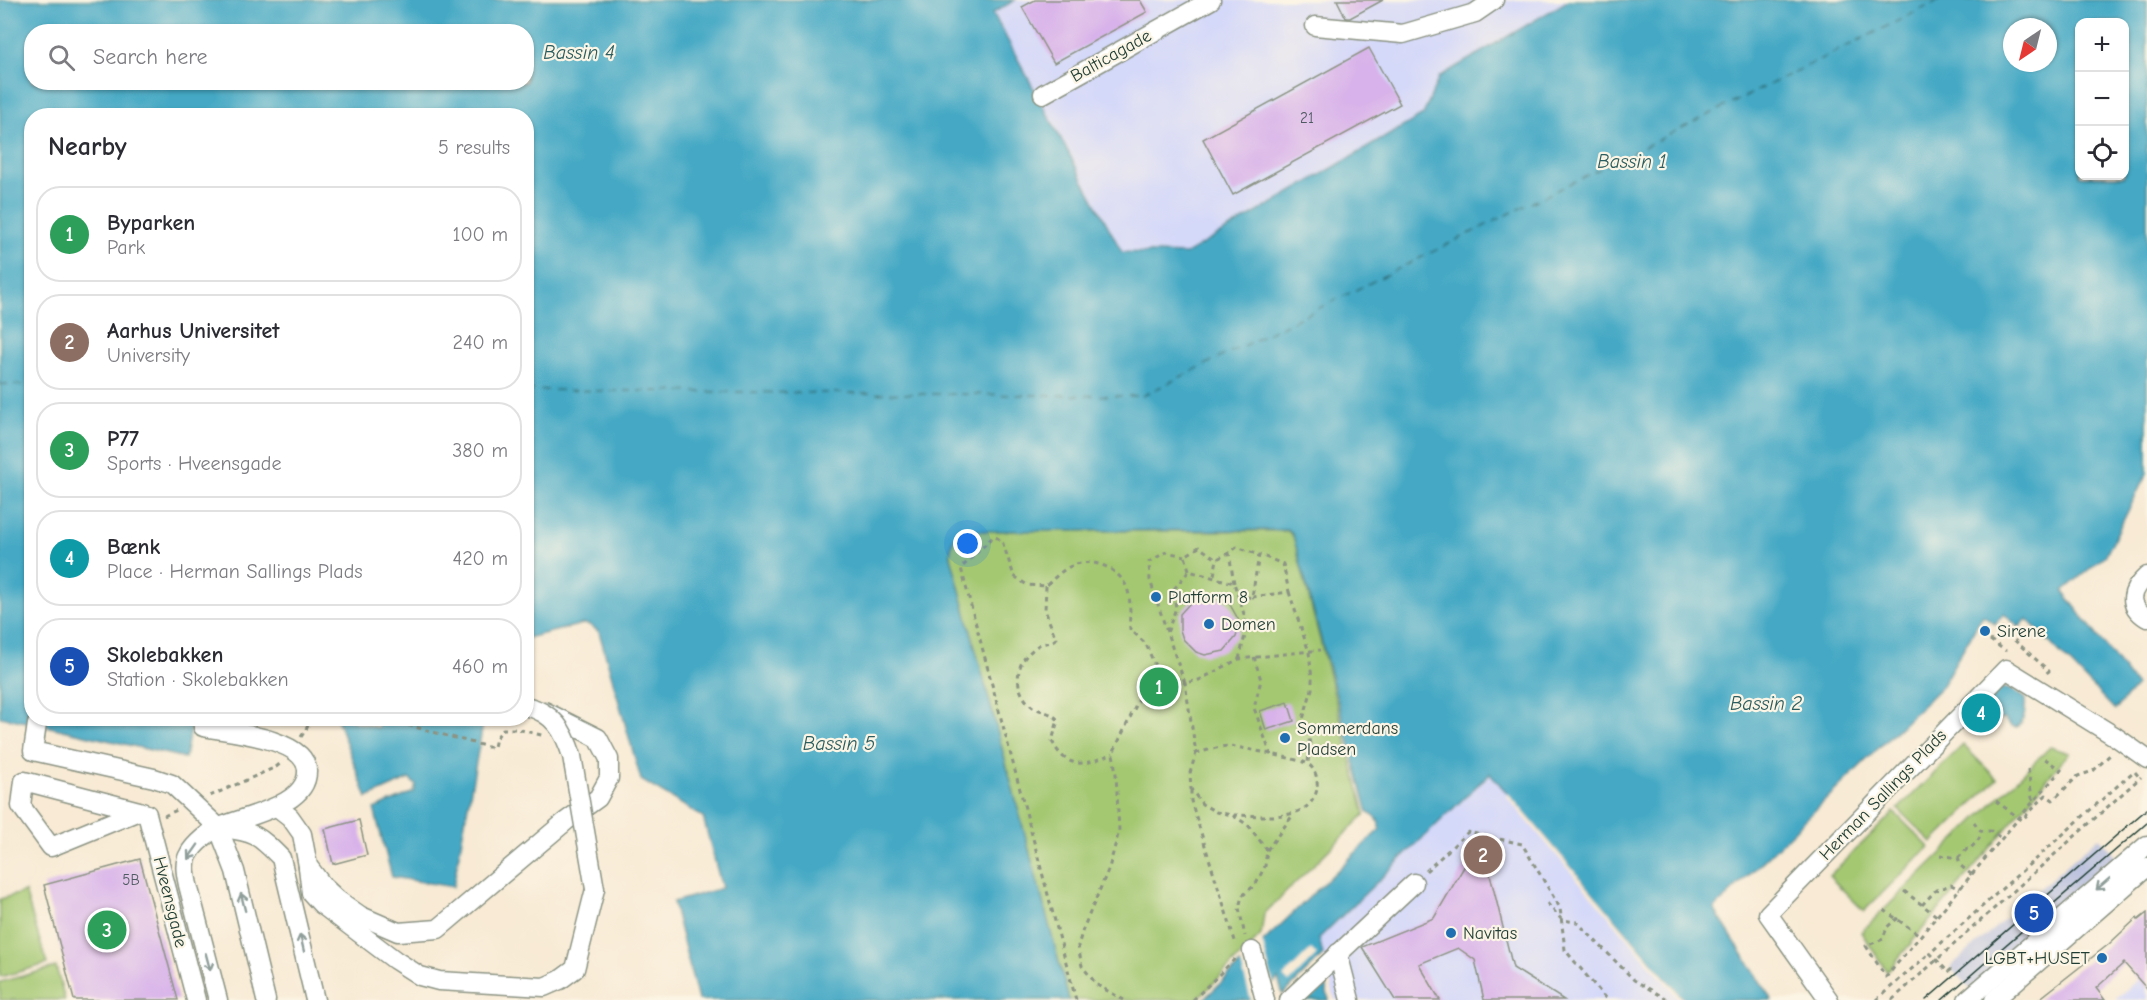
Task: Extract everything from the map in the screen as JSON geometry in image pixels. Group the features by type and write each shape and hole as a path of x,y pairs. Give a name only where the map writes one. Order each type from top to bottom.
{"street":[{"name":"Balticagade","path":"1043,94 1211,0"},
{"path":"1315,26 1403,34 1475,13 1494,0"},
{"path":"2147,576 2133,594 2134,608 2147,618"},
{"name":"Herman Sallings Plads","path":"1829,1000 1768,914 2006,669 2116,737 2140,765"},
{"path":"308,866 323,886 361,916 398,932 438,929 566,821 598,798 609,777 609,759 598,738 534,707"},
{"path":"277,807 290,817 302,834 311,893 323,906 395,960 420,976 439,981 544,987 560,980 575,969 595,889 572,756 565,735 557,723 534,709"},
{"path":"37,726 33,751 172,784 218,827 235,871 266,1000"},
{"path":"203,727 282,743 304,759 307,774 301,788 277,807 218,827"},
{"path":"24,781 144,817 51,847 21,806 24,781"},
{"name":"Hveensgade","path":"144,817 196,1000"},
{"path":"218,827 250,832 267,843 281,858 315,1000"},
{"name":"Hveensgade","path":"218,827 188,855 185,869 218,1000"},
{"path":"1967,1000 2147,845"},
{"path":"1994,1000 2147,867"},
{"path":"1289,1000 1414,883"},
{"path":"361,916 366,939"},
{"path":"1242,950 1264,998"},
{"path":"1338,953 1350,1000"}],"path":[{"path":"1076,1000 961,568 994,536 1002,541 1014,576 1027,585 1046,586 1073,565 1092,562 1113,569 1129,595 1130,629 1146,644 1155,666 1185,683 1199,680 1239,658 1320,650"},
{"path":"1217,559 1199,547 1185,556 1166,552 1149,562 1150,580 1185,683 1196,753 1190,773 1191,801 1242,950"},
{"path":"1217,559 1238,547 1283,564 1289,592 1309,652 1312,689 1303,719 1310,743 1308,764"},
{"path":"1229,553 1234,584 1244,614 1246,632 1239,658"},
{"path":"1252,597 1259,555"},
{"path":"1185,556 1189,571"},
{"path":"1213,576 1217,559"},
{"path":"1189,571 1213,576 1234,584"},
{"path":"1167,633 1176,608 1173,590 1189,571"},
{"path":"1046,586 1045,610 1056,639 1038,645 1019,666 1018,680 1021,693 1030,705 1054,715 1058,720 1052,741 1058,754 1075,763 1092,763 1113,753"},
{"path":"1229,603 1239,598 1289,592"},
{"path":"2001,628 2049,670"},
{"path":"1253,656 1261,680 1254,708 1271,755"},
{"path":"1124,1000 1097,985 1082,966 1078,946 1109,868 1119,831 1113,753 1155,666"},
{"path":"144,817 192,803 276,767 293,749 308,726"},
{"path":"411,726 488,747 494,747 496,738 503,729 516,729 547,737"},
{"path":"1193,1000 1242,950 1243,931 1239,908 1242,896 1256,884 1266,866 1267,850 1293,814 1306,807 1315,797 1318,783 1314,771 1308,764 1229,746 1196,753"},
{"path":"1996,801 2022,820 2046,795 2052,800 2078,776 2093,771 2116,751"},
{"path":"1886,977 2061,770 2041,756"},
{"path":"1876,1000 2140,765"},
{"path":"2028,769 2034,801"},
{"path":"1892,1000 2147,771"},
{"path":"1191,789 1202,804 1216,812 1232,815 1293,814"},
{"path":"1232,815 1248,825 1259,836 1267,850"},
{"path":"1974,822 1981,831"},
{"path":"1981,831 1991,831 2002,838"},
{"path":"1958,858 1979,839 1981,831"},
{"path":"1414,883 1468,832 1522,844 1560,908 1565,950 1607,1000"},
{"path":"1940,855 1958,858"},
{"path":"1958,858 1961,866 1972,875"},
{"path":"1922,905 1936,890 1951,885 1960,889"},
{"path":"1904,891 1938,917"},
{"path":"1547,903 1562,920 1577,922 1634,980 1665,1000"},
{"path":"1884,910 1921,936"},
{"path":"1893,985 1866,946 1883,939 1887,927 1898,918"},
{"path":"1930,953 1948,972 1952,969"}],"shaded area":[{"path":"1015,0 1569,0 1439,77 1423,115 1186,254 1122,252 993,12"},
{"path":"1491,773 1684,1000 1335,1000 1319,938"},
{"path":"2099,837 2119,860 1970,989 1950,967"},
{"path":"2147,913 2147,1000 2115,1000 2138,979 2109,944 2137,918 2138,920"}],"green space":[{"path":"966,531 1287,531 1293,536 1365,814 1264,914 1261,935 1197,1000 1069,1000 952,560 952,542"},
{"path":"1963,745 1997,779 1932,843 1898,809"},
{"path":"2050,747 2069,753 1887,972 1861,932"},
{"path":"1894,812 1929,847 1864,911 1829,876"},
{"path":"25,892 47,964 0,977 0,899"},
{"path":"56,967 65,1000 0,1000 0,982"}],"water":[{"path":"0,0 1015,0 993,13 1122,252 1186,254 1423,115 1439,77 1569,0 2147,0 2147,473 2106,555 2063,591 2136,686 2115,710 2027,619 2019,627 2004,614 1995,624 1983,615 1941,687 1714,909 1772,1000 1684,1000 1490,773 1319,938 1323,955 1283,995 1278,979 1256,1000 1203,1000 1380,829 1377,819 1368,813 1293,535 1288,530 966,531 957,535 952,541 951,557 1069,1000 698,1000 673,902 722,888 703,817 641,780 599,632 590,625 583,624 534,636 534,108 24,108 24,722 0,717"},
{"path":"2003,688 2013,690 2025,699 2024,717 2019,726 2010,725 2004,719 1994,719 1988,714 1991,698"},
{"path":"46,726 191,726 185,758"},
{"path":"340,726 378,728 378,726 483,726 453,887 392,877 374,809 414,792 416,785 409,779 367,798"},
{"path":"1324,980 1329,1000 1304,1000"}],"pier":[{"path":"1508,793 1684,1000 1680,1000 1506,796"},
{"path":"1262,940 1274,987 1259,1000 1251,1000 1240,961"},
{"path":"1311,949 1317,955 1289,983 1283,977"}],"building":[{"path":"1035,0 1140,0 1147,12 1054,63 1022,7"},
{"path":"1337,0 1383,0 1346,18"},
{"path":"1369,48 1400,104 1233,195 1203,139"},
{"name":"Domen","path":"1209,596 1219,597 1229,603 1238,619 1239,628 1236,637 1224,651 1205,655 1196,652 1183,639 1180,630 1180,614 1190,603"},
{"path":"1288,702 1294,721 1266,730 1260,711"},
{"path":"359,820 367,855 333,864 325,829"},
{"name":"Navitas","path":"1481,838 1513,968 1564,1000 1484,1000 1475,960 1458,948 1419,964 1440,1000 1395,1000 1362,947 1434,918"},
{"path":"140,859 178,1000 74,1000 44,885"},
{"path":"2147,913 2147,989 2124,963 2096,988 2105,1000 2038,1000 2109,944 2137,918 2138,920"}],"ferry route":[{"path":"534,390 1142,396 1940,0"},
{"path":"0,384 24,385"}],"tram line":[{"path":"1926,1000 2147,809"},
{"path":"1942,1000 2147,823"}],"place":[{"name":"Platform 8","path":"1156,597"},
{"name":"Domen","path":"1209,624"},
{"name":"Sirene","path":"1985,631"},
{"name":"Byparken","path":"1159,687"},
{"name":"Bænk","path":"1981,713"},
{"name":"Sommerdans Pladsen","path":"1285,738"},
{"name":"Aarhus Universitet","path":"1483,855"},
{"name":"Skolebakken","path":"2034,913"},
{"name":"P77","path":"107,930"},
{"name":"Navitas","path":"1451,933"},
{"name":"LGBT+HUSET","path":"2102,958"}],"water label":[{"name":"Bassin 4","path":"579,52"},
{"name":"Bassin 1","path":"1632,161"},
{"name":"Bassin 2","path":"1766,703"},
{"name":"Bassin 5","path":"839,743"}]}
